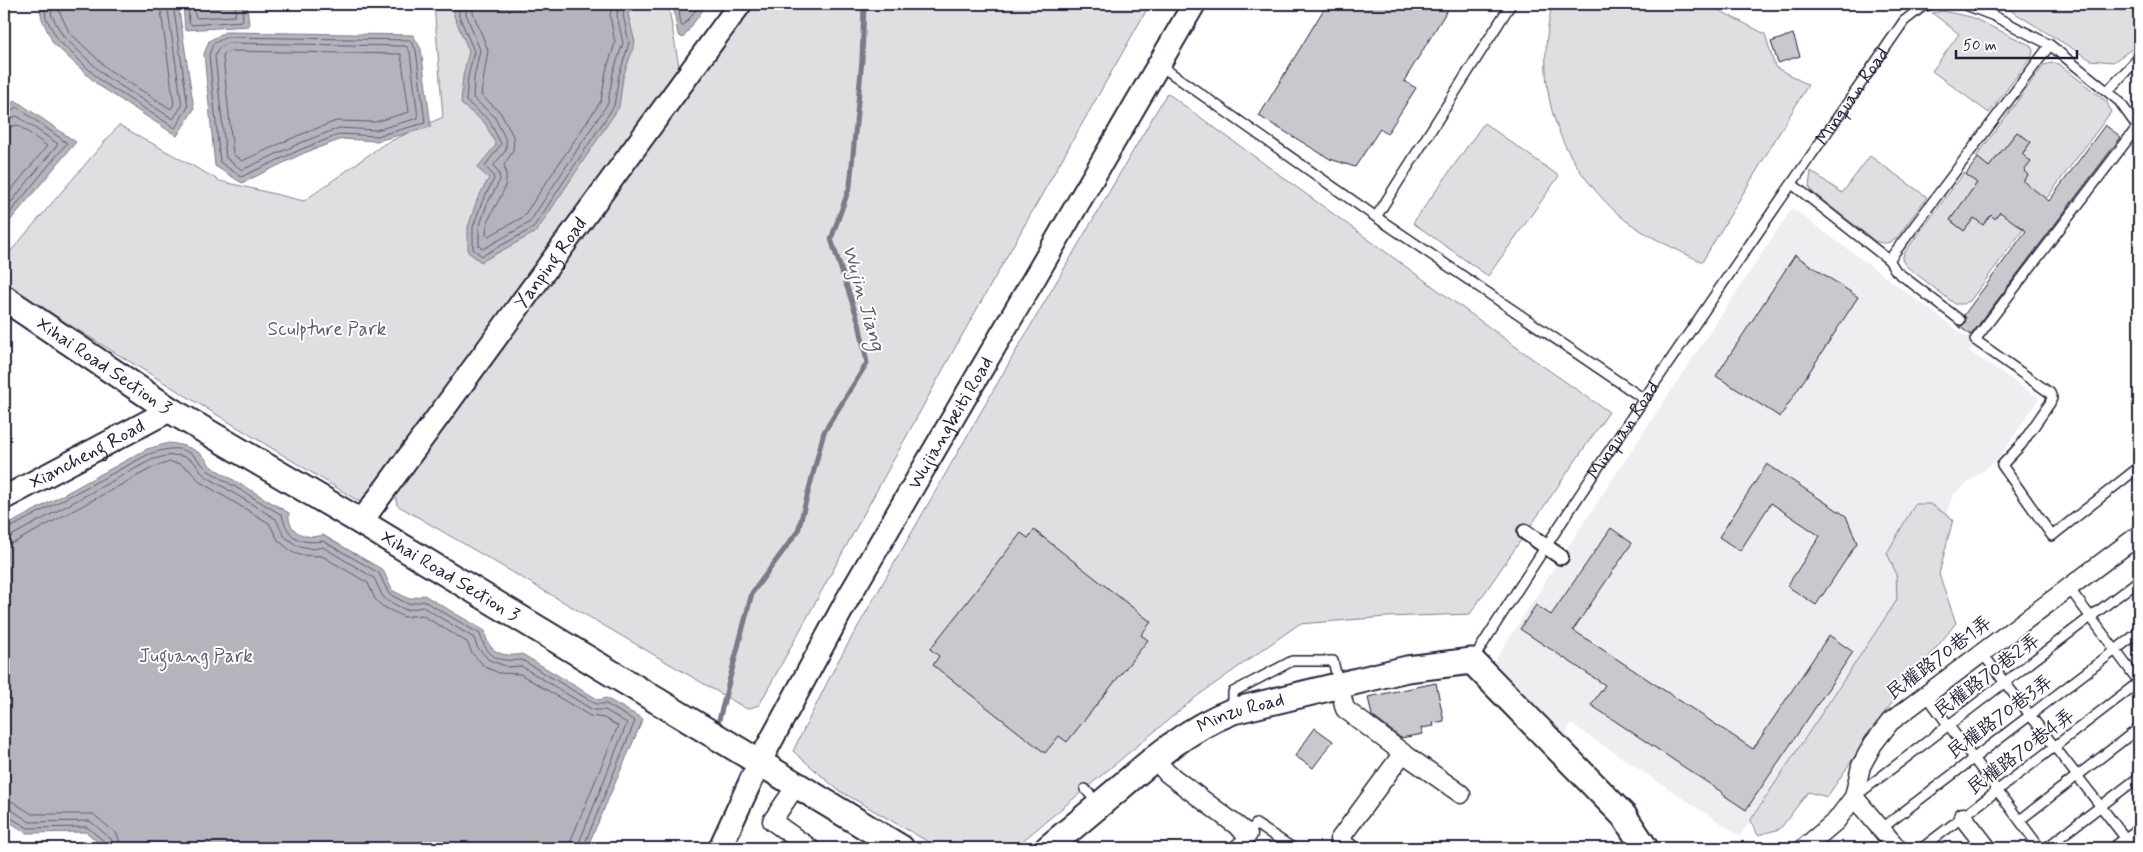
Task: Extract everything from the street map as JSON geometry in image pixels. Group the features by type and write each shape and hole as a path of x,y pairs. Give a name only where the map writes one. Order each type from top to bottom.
{"main road":[{"name":"Xihai Road Section 3","path":"4,298 170,410 361,522 901,848"},
{"name":"Minzu Road","path":"1048,848 1093,797 1154,758 1195,728 1233,711 1407,669 1472,661"},
{"path":"1472,661 1624,816 1645,848"}],"street":[{"name":"Yanping Road","path":"361,522 740,4"},
{"name":"Wujiangbeiti Road","path":"720,848 759,763 847,600 1194,4"},
{"name":"Xiancheng Road","path":"4,498 170,410"},
{"path":"1526,532 1561,557"},
{"name":"民權路70巷1弄","path":"1804,848 1836,822 1854,797 1861,766 1873,744 1890,722 2139,535"},
{"path":"1339,685 1345,709 1461,794"},
{"path":"1341,846 1403,753"},
{"path":"1154,758 1166,773 1248,834"},
{"path":"796,786 772,821 810,848"},
{"path":"1854,797 1897,848"},
{"path":"1963,817 1987,848"}],"lane":[{"path":"1376,217 1512,4"},
{"name":"Minquan Road","path":"1472,661 1545,546 1644,399 1904,21 1922,7 1933,4"},
{"path":"1963,4 1994,16 2050,45 2108,91 2124,107 2138,127 1975,340 2050,393 2052,398 2021,445 2002,465 2052,536 2139,467"},
{"path":"1889,260 2050,45"},
{"path":"2108,91 2139,57"},
{"path":"1158,64 1376,217 1644,399"},
{"path":"1792,184 1889,260 1896,271 1960,320"},
{"name":"民權路70巷2弄","path":"1854,797 2139,580"},
{"path":"2069,588 2139,682"},
{"name":"民權路70巷3弄","path":"1881,829 2139,632"},
{"path":"1982,653 2133,848"},
{"path":"1233,711 1233,692 1292,661 1333,661 1339,685"},
{"name":"民權路70巷4弄","path":"1922,848 2139,682"},
{"path":"1926,695 2040,848"},
{"path":"2020,820 2139,728"},
{"path":"2046,848 2139,777"},
{"path":"1232,848 1256,824 1293,848"},
{"path":"2112,848 2139,828"}],"shaded area":[{"path":"1792,208 1975,343 1969,351 2039,398 2000,457 1953,495 1938,538 1740,836 1571,724 1565,735 1494,662 1561,557"}],"green space":[{"name":"Sculpture Park","path":"434,4 668,4 680,72 360,502 4,285 4,259 119,125 220,181 304,201 384,144 443,117"},
{"path":"755,4 1150,4 956,346 759,705 747,709 397,505 395,493"},
{"path":"1552,4 1707,4 1765,34 1775,67 1808,85 1702,262 1653,237 1625,220 1590,184 1575,163 1555,121 1549,99 1546,53"},
{"path":"2000,4 2139,4 2139,44 2113,62 2091,60"},
{"path":"1943,11 1971,17 2030,45 2033,50 2032,56 1989,113 1932,71 1959,34 1932,13"},
{"path":"2051,63 2059,64 2107,102 2111,112 1970,301 1963,304 1955,304 1906,266 1902,260 1904,253 1964,173 1977,183 1950,220 1964,231 1974,218 1983,225 1991,215 1995,218 2028,175 2024,171 2022,155 2031,142 2017,132 1989,167 1976,157 2044,65"},
{"path":"1167,93 1537,362 1609,412 1470,614 1386,617 1299,624 1196,697 1014,848 939,848 838,790 793,751 837,663 1013,356"},
{"path":"1484,123 1559,176 1488,276 1413,223"},
{"path":"1870,156 1927,197 1896,239 1888,243 1875,241 1812,192 1809,186 1811,171 1842,193"},
{"path":"1915,504 1930,504 1953,519 1939,574 1956,623 1885,712 1827,797 1808,792 1780,829 1758,835 1750,821 1897,600 1896,573 1887,553"}],"water":[{"path":"39,4 178,4 194,109 177,136 98,85 53,43 42,19"},
{"path":"183,4 247,4 249,26 185,30"},
{"path":"269,4 324,4 324,7 269,9"},
{"path":"351,4 410,4 411,6 351,9"},
{"path":"454,4 631,4 628,14 635,43 623,77 619,107 536,232 481,262 468,252 468,227 477,200 489,178 477,168 496,145 485,123 461,104 463,76 469,51 454,16"},
{"path":"673,4 707,4 683,38 678,35"},
{"path":"225,32 413,35 421,49 431,127 377,141 342,139 304,153 242,183 215,166 204,54 209,41"},
{"path":"15,100 76,142 4,228 4,111"},
{"name":"Juguang Park","path":"169,443 193,449 203,456 210,466 289,513 291,526 299,533 305,536 323,535 383,570 392,590 409,599 424,595 485,631 489,644 497,652 508,655 522,654 599,700 606,698 643,719 587,848 105,848 86,832 26,833 4,818 4,527 147,449"}],"building":[{"path":"1327,4 1451,4 1404,81 1416,88 1387,134 1380,129 1355,167 1330,159 1259,116"},
{"path":"1793,34 1800,56 1778,63 1771,42"},
{"path":"2105,125 2121,137 1971,335 1957,325 1962,326 1965,323 1966,318 1964,315 2026,231 2000,212 1995,219 1991,215 1983,225 1974,218 1964,231 1950,220 1977,183 1966,174 1978,158 1989,167 2017,132 2031,142 2022,154 2031,162 2024,171 2028,175 2023,181 2049,201"},
{"path":"1795,255 1858,297 1780,417 1716,376"},
{"path":"1767,464 1846,516 1857,543 1816,605 1787,586 1820,536 1771,503 1740,551 1719,537"},
{"path":"1611,528 1632,543 1573,630 1753,749 1829,635 1853,652 1746,810 1591,705 1605,685 1520,629 1536,605 1551,615"},
{"path":"1034,530 1151,622 1141,635 1148,640 1067,742 1059,736 1045,753 933,665 939,656 930,649 1021,533 1028,538"},
{"path":"1436,683 1444,721 1433,723 1434,726 1421,728 1423,734 1401,738 1372,716 1368,697"},
{"path":"1315,728 1333,741 1313,768 1295,756"}],"waterway":[{"name":"Wujin Jiang","path":"719,720 752,593 798,531 824,432 867,363 859,323 831,239 850,186 862,60 864,4"}]}
